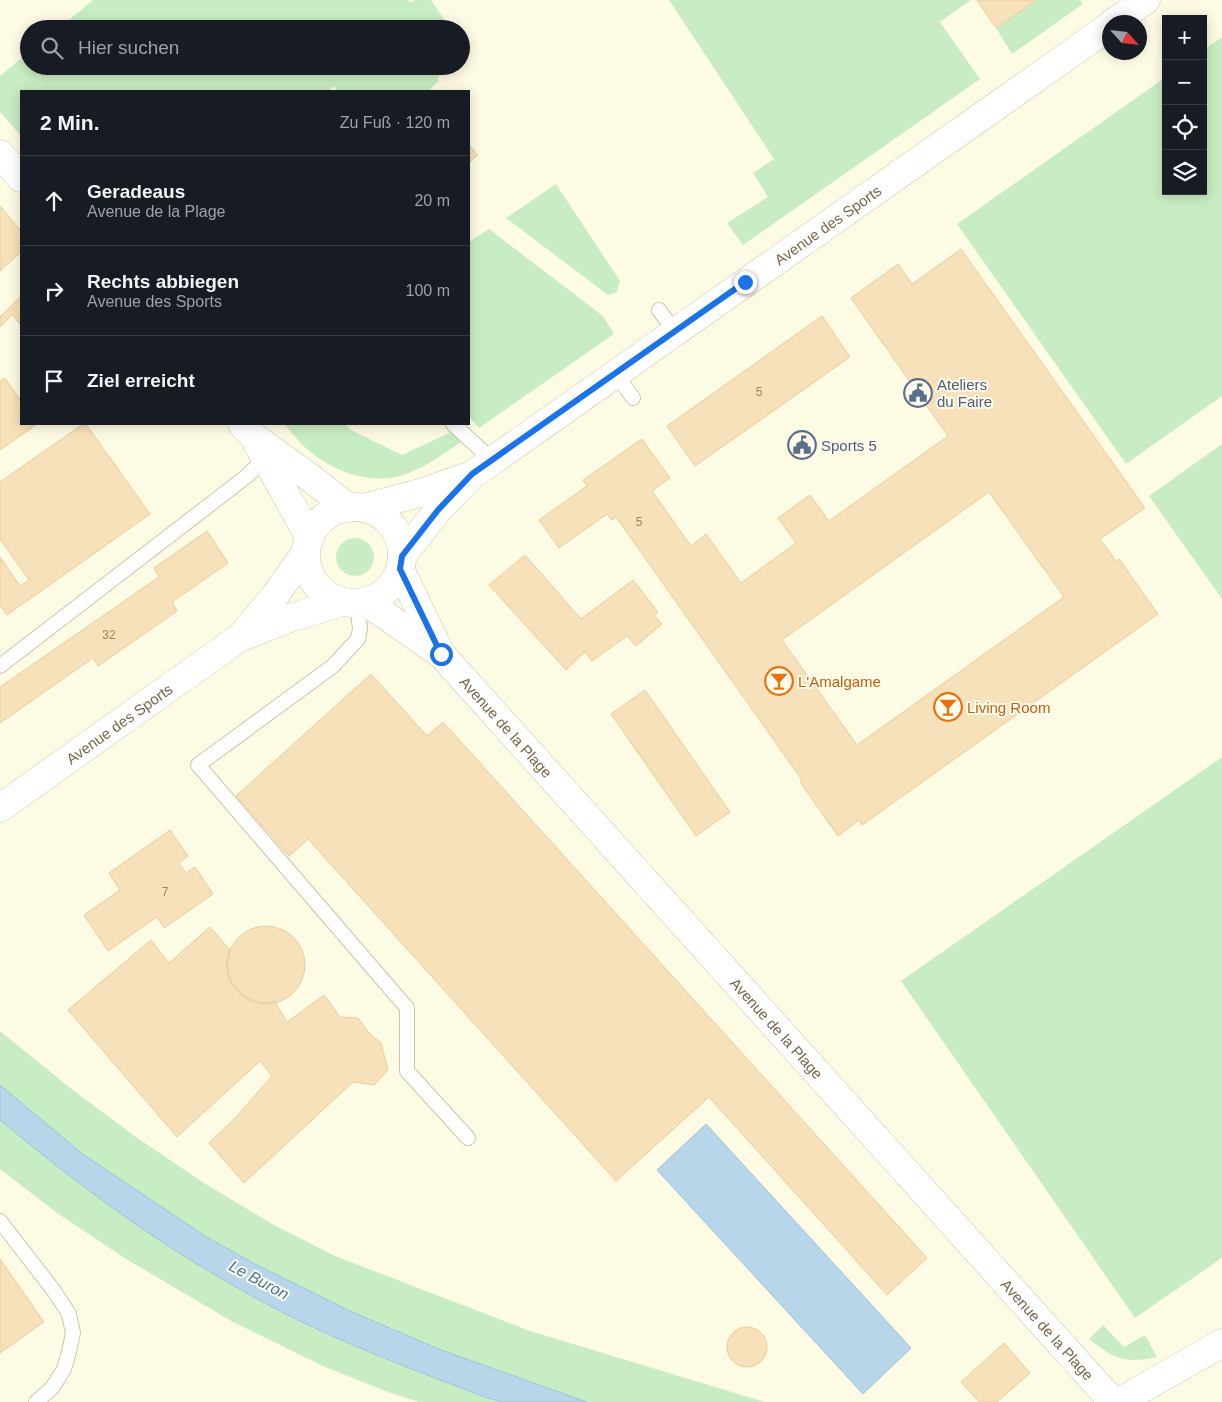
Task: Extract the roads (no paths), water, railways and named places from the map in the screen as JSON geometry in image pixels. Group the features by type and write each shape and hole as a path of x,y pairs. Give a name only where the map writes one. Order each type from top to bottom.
{"street":[{"path":"1124,15 1146,0"},
{"name":"Avenue des Sports","path":"401,562 438,510 482,467 1102,32"},
{"path":"0,154 20,177"},
{"path":"253,440 356,508 377,513 396,531 401,543 401,562 395,580 386,591 374,599 355,602 328,596 319,588 312,579 308,568 308,545 316,527 324,518 334,512 356,508"},
{"path":"253,440 308,545"},
{"name":"Avenue des Sports","path":"356,508 427,491 482,467"},
{"name":"Avenue des Sports","path":"239,638 274,597 308,545"},
{"name":"Avenue de la Plage","path":"401,562 441,654"},
{"name":"Avenue des Sports","path":"0,808 239,638 290,618 355,602"},
{"name":"Avenue de la Plage","path":"355,602 441,654 1113,1402"},
{"path":"1119,1402 1222,1343"}],"lane":[{"path":"659,310 675,332"},
{"path":"616,374 633,398"},
{"path":"454,425 482,467"},
{"path":"0,666 247,476 253,440"},
{"path":"355,602 360,629 358,639 333,666 198,765 407,1008 407,1071 468,1138"},
{"path":"0,1221 54,1291 69,1314 73,1333 64,1369 52,1388 36,1402"}],"water":[{"name":"Le Buron","path":"0,1085 84,1155 205,1236 255,1264 350,1311 441,1350 587,1402 501,1402 354,1346 259,1300 169,1247 111,1207 0,1120"},
{"path":"706,1124 911,1348 863,1394 657,1170"}],"place":[{"name":"Ateliers du Faire","path":"918,393"},
{"name":"Sports 5","path":"802,445"},
{"name":"L'Amalgame","path":"779,681"},
{"name":"Living Room","path":"948,707"}]}
